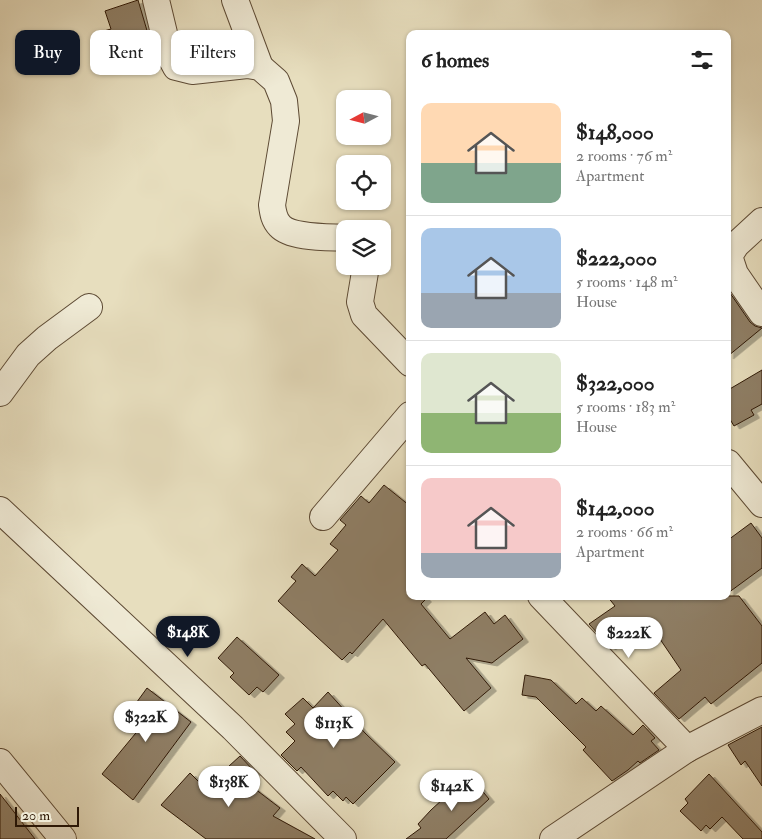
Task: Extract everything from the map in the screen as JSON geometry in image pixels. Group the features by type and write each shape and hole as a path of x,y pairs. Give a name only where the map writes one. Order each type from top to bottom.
{"street":[{"path":"156,0 169,54 176,67 192,70 234,65 260,67"},
{"path":"236,0 260,67 276,81 284,101 286,121 272,205 274,217 281,228 296,234 336,237"},
{"path":"731,253 736,245 762,220"},
{"path":"731,262 735,274 762,313"},
{"path":"364,275 360,302 364,315 406,360"},
{"path":"0,393 28,356 47,338 88,307"},
{"path":"323,518 406,421"},
{"path":"731,468 762,504"},
{"path":"0,510 233,728 344,839"},
{"path":"545,600 687,749"},
{"path":"553,839 687,749 762,710"},
{"path":"0,762 63,839"}],"building":[{"path":"138,0 147,30 108,30 111,29 105,11"},
{"path":"731,294 750,322 762,328 731,354"},
{"path":"762,370 762,404 751,410 754,415 734,426 731,421 731,388"},
{"path":"384,485 406,503 406,600 425,600 421,604 450,639 485,612 494,624 505,615 523,639 492,663 466,658 491,688 464,711 425,664 422,666 383,619 352,654 350,652 342,660 278,601 296,581 291,577 302,564 315,576 338,550 330,544 346,525 340,520 361,496 369,503"},
{"path":"751,523 762,538 762,568 731,591 731,538"},
{"path":"731,596 739,596 762,626 762,663 711,704 705,697 679,719 654,693 681,670 647,620 610,647 589,624 615,606 610,600 731,600"},
{"path":"237,637 279,675 263,692 257,687 249,695 230,677 234,673 218,658"},
{"path":"525,675 551,680 576,704 582,698 596,711 601,706 633,735 643,725 655,738 651,741 659,750 640,763 638,761 612,781 583,750 586,747 536,697 522,695"},
{"path":"147,688 191,722 133,800 102,774 140,728 126,717"},
{"path":"328,692 365,733 395,762 353,804 346,797 343,801 333,791 328,796 301,767 297,771 281,755 295,741 286,732 295,724 285,714 303,698 313,708"},
{"path":"762,727 762,786 745,761 741,765 728,745"},
{"path":"240,756 255,772 246,782 280,808 273,816 315,839 206,839 161,805 190,773 205,788"},
{"path":"709,774 762,832 762,839 743,839 722,817 710,829 706,825 701,831 680,811 688,803 685,799"},
{"path":"469,775 489,799 446,839 406,839 421,828 418,824"},
{"path":"0,794 35,839 0,839"}]}
